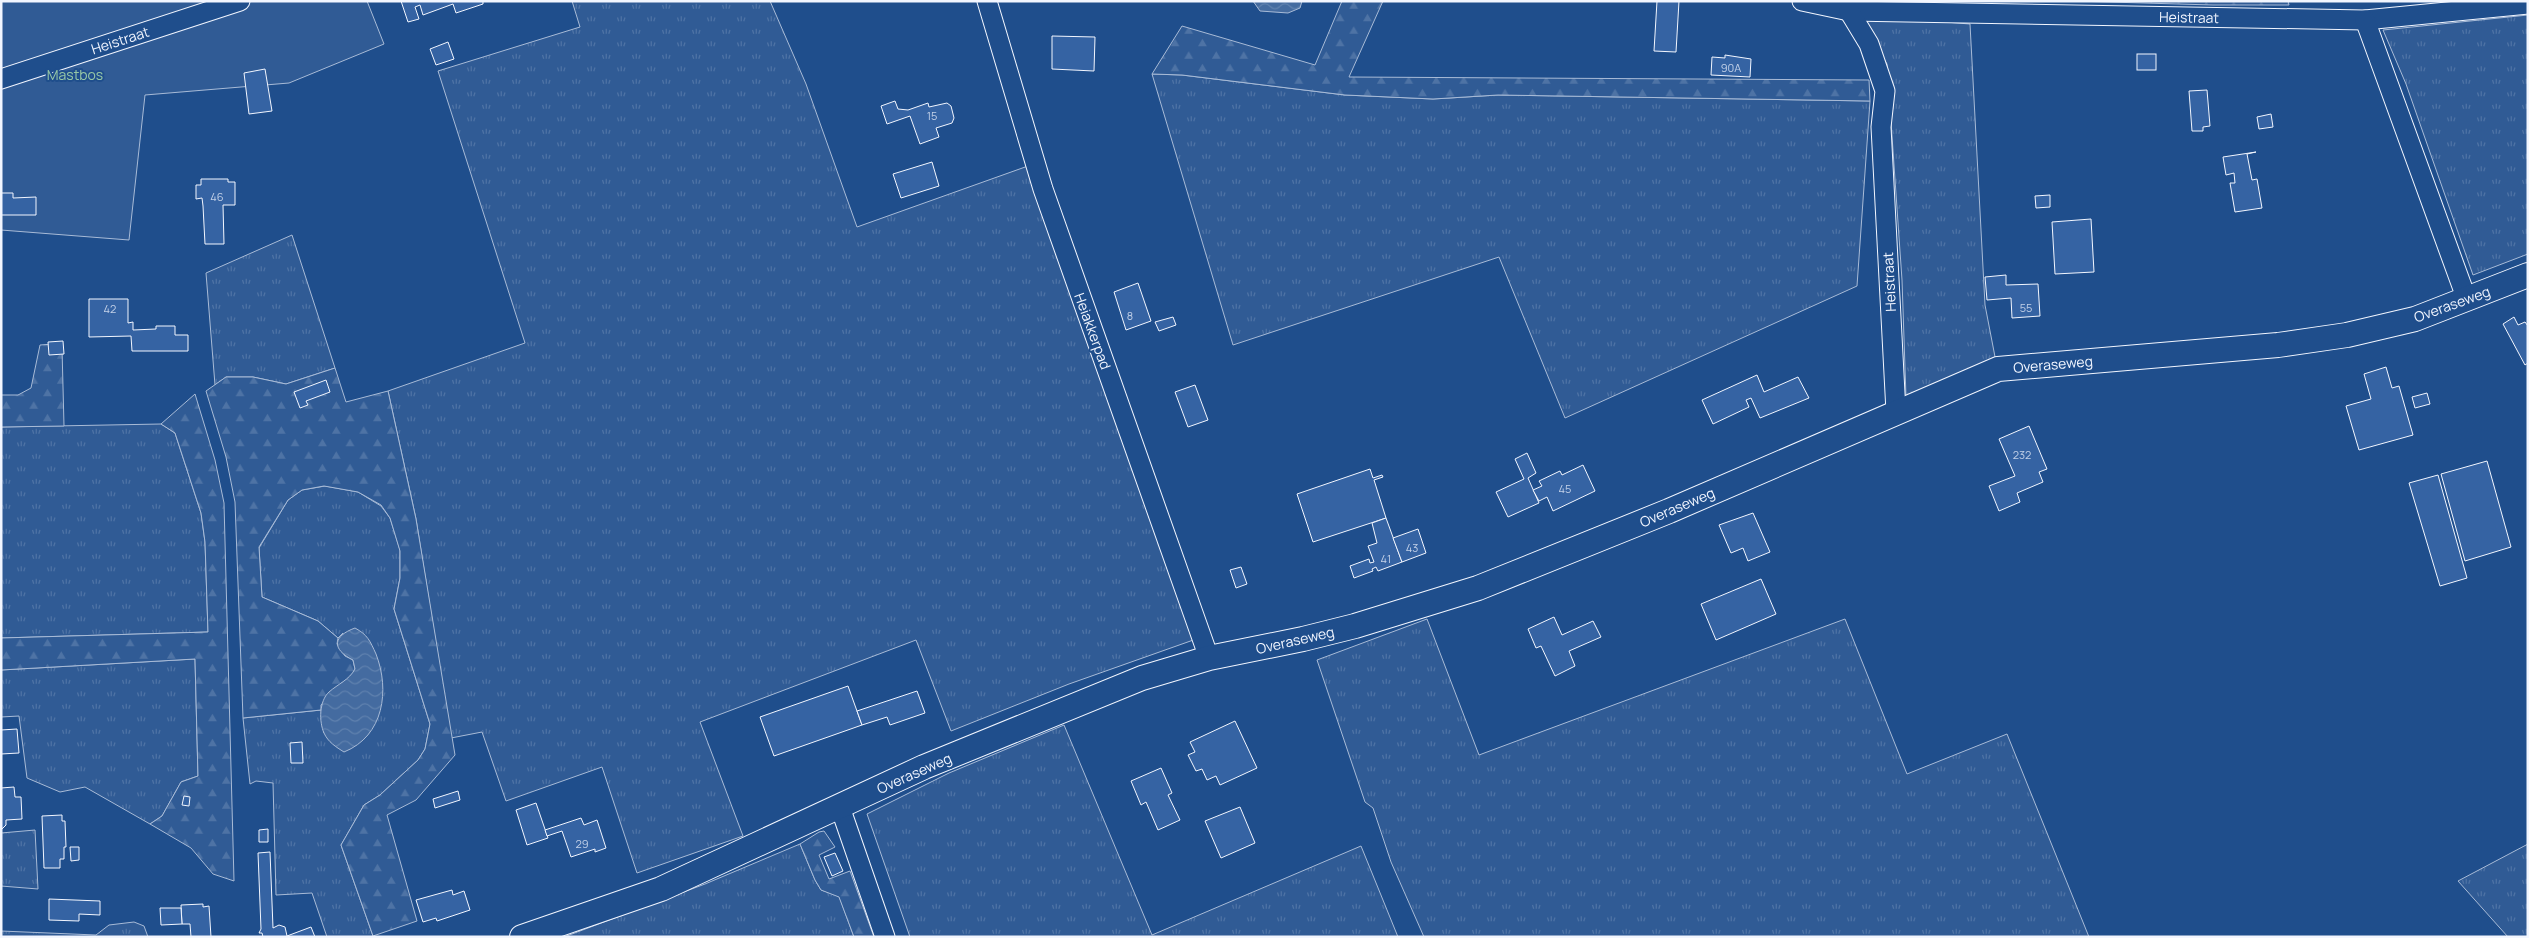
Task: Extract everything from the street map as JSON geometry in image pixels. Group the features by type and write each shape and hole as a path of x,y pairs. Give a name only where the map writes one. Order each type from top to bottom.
{"street":[{"name":"Heistraat","path":"1,80 240,1"},
{"name":"Heiakkerpad","path":"987,1 1042,189 1208,658"},
{"name":"Heistraat","path":"1802,1 1849,11 2365,20 2528,4"},
{"name":"Heistraat","path":"1849,11 1870,44 1885,91 1881,127 1896,412"},
{"path":"2365,20 2467,300"},
{"name":"Overaseweg","path":"522,937 661,889 924,767 1134,681 1208,658 1303,639 1355,626 1478,588 1661,514 1998,369 2278,345 2347,335 2415,319 2528,275"},
{"path":"840,807 885,937"}],"green space":[{"path":"572,1 770,1 806,84 857,227 1028,166 1199,638 1069,684 951,731 916,640 700,722 743,836 637,873 602,767 506,801 482,732 451,738 416,519 388,391 525,343 438,71 580,27"},
{"path":"1342,1 1383,1 1349,77 1869,80 1870,101 1498,95 1433,99 1345,95 1182,75 1152,74 1182,26 1315,65"},
{"path":"2074,1 2288,1 2289,5 2213,5"},
{"path":"1858,15 1970,24 1985,305 1996,362 1906,397 1902,280 1887,64"},
{"path":"2528,15 2528,254 2473,275 2406,84 2383,30"},
{"path":"1152,74 1182,75 1345,95 1433,99 1498,95 1870,101 1857,286 1565,418 1499,257 1233,345"},
{"path":"292,235 335,368 286,384 253,377 226,377 215,385 206,273"},
{"path":"53,344 62,348 64,426 1,427 1,395 18,395 31,388 40,345"},
{"path":"335,368 346,402 388,391 416,519 455,755 416,800 387,815 417,921 373,936 341,845 364,805 380,795 418,760 425,749 430,724 394,609 400,578 400,551 390,518 381,505 358,492 324,486 302,490 288,500 259,547 262,597 318,621 338,638 337,644 345,656 353,660 355,669 351,677 340,684 321,705 321,710 243,718 235,502 226,457 206,391 226,377 253,377 286,384"},
{"path":"195,394 215,460 224,503 234,881 213,874 191,848 150,824 162,816 181,782 198,776 195,659 1,670 1,638 208,632 205,542 201,513 175,433 161,424"},
{"path":"161,424 175,433 201,513 205,542 208,632 1,638 1,427"},
{"path":"325,486 358,492 381,506 390,518 400,550 400,578 394,609 430,724 425,749 418,760 380,795 364,805 341,845 373,936 370,937 327,937 312,893 276,895 273,783 256,781 250,784 243,718 321,710 324,733 343,633 338,638 318,621 262,597 259,548 288,500 302,490"},
{"path":"1427,619 1479,755 1845,619 1907,774 2007,734 2089,937 1424,937 1391,862 1373,808 1365,802 1317,660"},
{"path":"195,659 198,776 181,782 162,816 150,824 85,787 60,792 27,778 19,716 1,717 1,670"},
{"path":"1064,725 1152,935 1361,846 1398,937 910,937 867,814 949,773"},
{"path":"35,830 38,889 1,886 1,833"},
{"path":"824,831 835,847 819,855 829,879 850,871 874,937 854,937 839,897 821,890 815,880 800,844 819,832"},
{"path":"800,844 821,890 839,896 854,937 564,937 705,884"},
{"path":"2528,844 2528,937 2508,937 2458,881"},
{"path":"134,922 144,926 148,937 1,937 1,931 96,935 109,925"}],"shaded area":[{"name":"Mastbos","path":"1,1 367,1 384,44 289,83 145,95 129,240 1,230"}],"water":[{"path":"1253,1 1302,1 1300,8 1288,13 1260,11"},
{"path":"355,628 368,639 376,654 383,682 383,697 375,723 368,735 357,745 344,752 332,744 326,736 322,728 321,712 323,701 329,692 350,676 355,669 353,660 341,651 338,643 342,635"}],"building":[{"path":"401,1 483,1 483,4 456,13 453,4 423,15 420,5 415,7 419,19 408,22"},
{"path":"1657,1 1679,1 1676,52 1654,51"},
{"path":"1052,36 1095,37 1094,71 1052,69"},
{"path":"448,42 454,59 436,65 430,49"},
{"path":"2137,54 2156,54 2156,70 2137,70"},
{"path":"1725,55 1751,59 1750,77 1711,75 1712,57 1725,58"},
{"path":"265,69 272,111 249,114 244,73"},
{"path":"2207,90 2210,126 2203,127 2203,131 2192,131 2189,91"},
{"path":"895,101 898,109 908,110 928,103 929,107 947,103 951,106 954,118 952,123 936,128 939,137 920,144 910,116 887,124 881,106"},
{"path":"2271,114 2273,127 2259,129 2257,117"},
{"path":"2256,152 2247,154 2252,180 2257,179 2262,208 2235,212 2230,183 2235,183 2234,173 2226,175 2223,157"},
{"path":"932,162 939,186 901,198 893,174"},
{"path":"201,179 228,179 228,182 235,182 235,205 223,205 224,244 205,244 202,198 196,199 196,185 201,185"},
{"path":"1,193 13,193 13,198 36,197 36,215 1,215"},
{"path":"2050,195 2050,207 2036,208 2035,196"},
{"path":"2091,219 2094,272 2055,274 2052,222"},
{"path":"2006,275 2006,285 2038,284 2040,316 2012,318 2011,298 1987,300 1985,277"},
{"path":"1138,283 1151,321 1126,330 1114,292"},
{"path":"89,299 128,299 128,323 133,322 133,330 156,329 156,326 175,326 175,335 188,335 188,351 132,351 131,336 89,337"},
{"path":"1173,317 1176,325 1159,331 1155,322"},
{"path":"2514,317 2518,325 2525,322 2528,326 2528,363 2525,365 2503,324"},
{"path":"63,341 64,354 49,355 48,342"},
{"path":"2386,367 2392,388 2399,386 2413,435 2359,450 2346,406 2371,399 2364,374"},
{"path":"1757,375 1764,392 1798,377 1809,398 1760,418 1751,398 1746,400 1749,407 1713,424 1702,400"},
{"path":"326,380 330,392 306,401 308,405 300,408 294,392"},
{"path":"1195,385 1208,420 1188,427 1175,392"},
{"path":"2427,393 2430,404 2415,408 2412,397"},
{"path":"2029,426 2047,469 2039,472 2043,482 2017,493 2020,502 1999,511 1989,486 2015,476 1999,439"},
{"path":"1527,453 1536,473 1528,478 1539,503 1508,517 1496,492 1524,479 1515,459"},
{"path":"2487,461 2511,547 2465,561 2441,474"},
{"path":"1583,465 1595,491 1553,511 1547,497 1539,501 1533,490 1542,486 1539,481 1560,471 1562,475"},
{"path":"1370,469 1373,478 1382,475 1383,477 1374,480 1386,518 1313,542 1297,494"},
{"path":"2438,475 2467,578 2440,586 2409,483"},
{"path":"1753,513 1770,552 1748,561 1743,548 1731,553 1719,525"},
{"path":"1386,518 1402,562 1378,571 1376,567 1372,569 1373,571 1354,578 1350,566 1369,559 1370,563 1374,562 1368,546 1377,543 1372,523"},
{"path":"1418,529 1426,553 1402,562 1393,538"},
{"path":"1241,567 1247,584 1236,588 1230,570"},
{"path":"1761,579 1776,614 1716,640 1701,604"},
{"path":"1554,617 1562,635 1593,621 1601,637 1569,651 1575,666 1555,676 1541,646 1536,648 1528,629"},
{"path":"848,686 862,725 774,756 760,717"},
{"path":"917,691 925,713 890,725 887,717 862,725 857,711"},
{"path":"1235,721 1257,768 1220,785 1216,776 1207,780 1202,769 1196,771 1188,755 1195,752 1190,742"},
{"path":"17,729 19,753 1,754 1,730"},
{"path":"302,742 303,763 291,763 290,743"},
{"path":"1161,768 1172,793 1168,795 1180,820 1158,830 1146,802 1141,805 1131,781"},
{"path":"14,787 15,797 21,797 22,819 6,820 6,825 1,830 1,788"},
{"path":"458,791 460,800 435,808 433,799"},
{"path":"184,796 190,797 189,806 182,805"},
{"path":"536,803 548,838 527,845 516,810"},
{"path":"1240,807 1255,843 1221,858 1205,821"},
{"path":"62,815 62,821 65,821 66,847 64,847 64,859 60,859 60,868 44,868 42,816"},
{"path":"581,818 584,825 597,820 606,848 595,852 595,849 571,857 562,831 547,836 545,830"},
{"path":"268,829 268,842 259,842 259,830"},
{"path":"70,847 79,847 79,860 71,861"},
{"path":"270,852 273,928 279,925 285,927 287,936 311,927 315,937 263,937 262,933 259,933 261,929 258,853"},
{"path":"835,853 843,871 832,876 824,857"},
{"path":"452,890 453,895 464,891 470,910 437,921 436,918 423,922 416,900"},
{"path":"49,899 100,901 100,915 79,914 79,921 49,920"},
{"path":"203,904 203,907 209,906 211,937 191,937 190,924 182,924 181,905"},
{"path":"160,908 181,908 182,924 161,925"}]}
